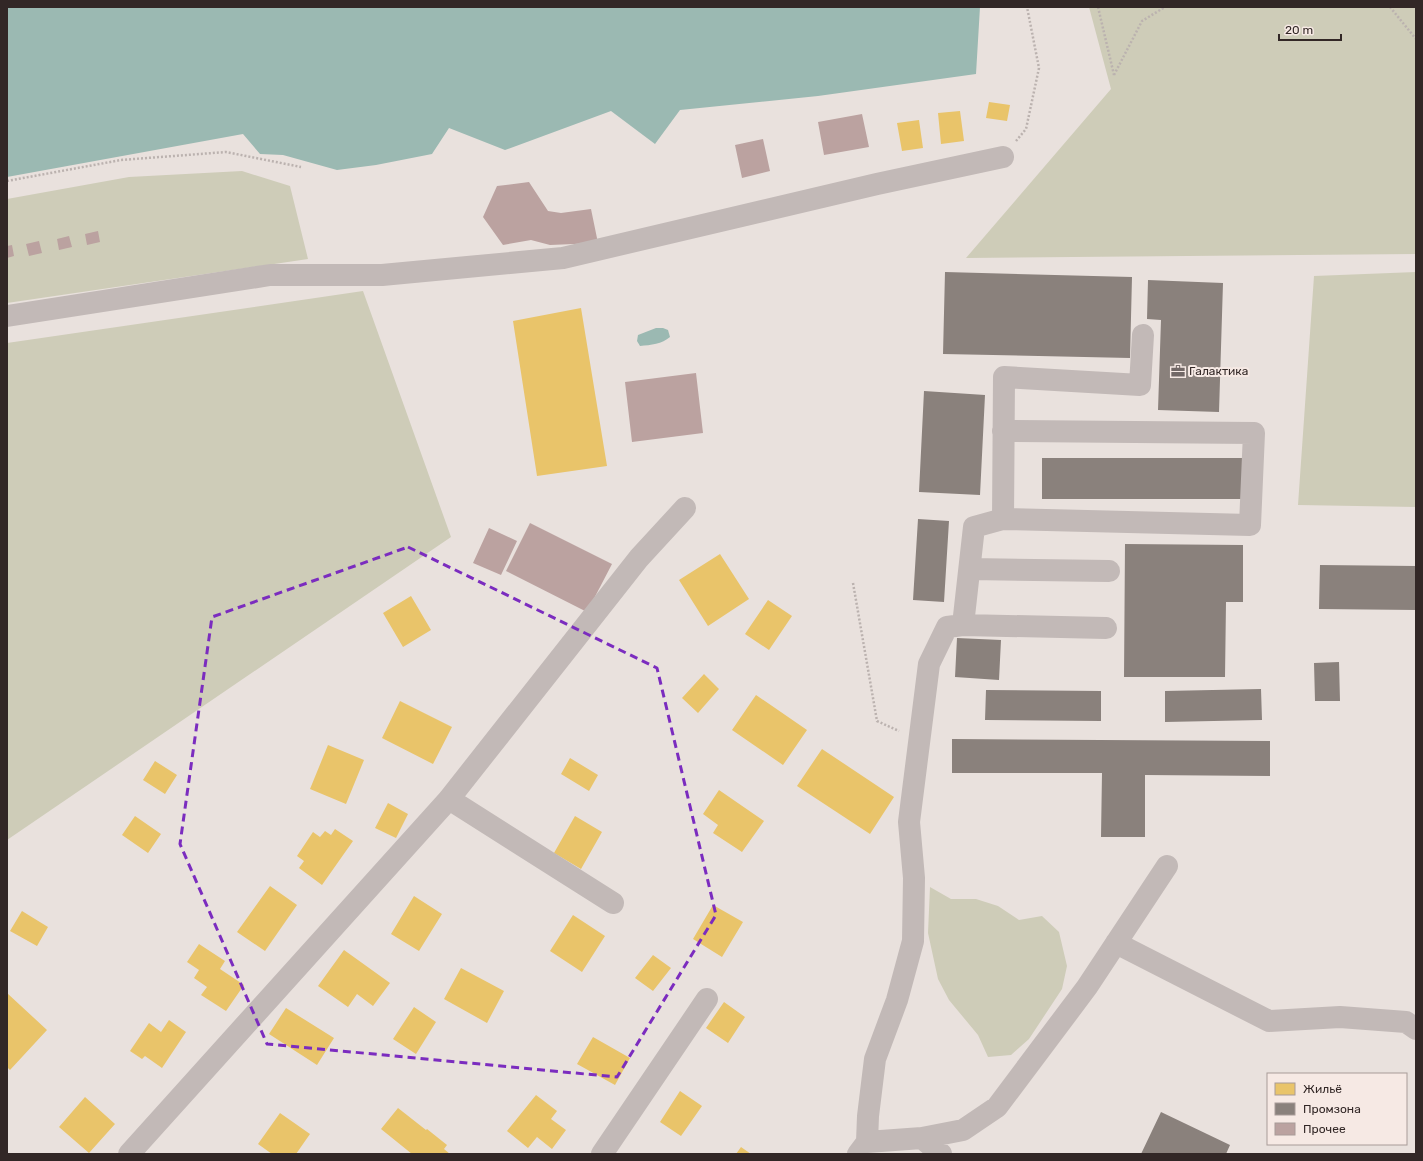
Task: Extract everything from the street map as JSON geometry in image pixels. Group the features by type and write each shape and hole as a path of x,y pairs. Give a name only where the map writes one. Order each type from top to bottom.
{"street":[{"path":"7,316 270,275 382,275 563,258 1002,156"},
{"path":"1003,519 1004,377 1140,385 1143,335"},
{"path":"963,625 974,527 1003,519 1250,525 1254,433 1003,431"},
{"path":"129,1154 449,799 639,558 685,508"},
{"path":"970,569 1109,571"},
{"path":"1106,628 963,625 947,627 929,664 909,822 914,878 913,941 897,1000 875,1059 863,1148 963,1130 997,1107 1087,987 1167,866"},
{"path":"449,799 613,903"},
{"path":"1116,943 1269,1020 1340,1017 1406,1022 1416,1029"},
{"path":"602,1154 707,999"},
{"path":"922,1138 941,1154"}],"path":[{"path":"1002,156 1026,130 1039,68 1027,7"},
{"path":"1098,7 1114,75 1142,21 1165,7"},
{"path":"1390,7 1416,39"},
{"path":"7,181 121,160 226,152 301,167"},
{"path":"853,583 877,720 919,741"}],"highlighted area":[{"path":"408,547 657,668 716,915 617,1077 267,1044 180,844 212,617"}],"shaded area":[{"path":"1089,7 1416,7 1416,254 966,258 1111,89"},
{"path":"242,171 290,186 308,259 7,303 7,199 129,177"},
{"path":"1416,272 1416,507 1298,505 1314,276"},
{"path":"363,291 451,537 7,840 7,343"},
{"path":"930,887 951,899 976,899 998,906 1019,920 1042,916 1059,932 1067,966 1062,989 1029,1039 1011,1055 988,1057 978,1035 949,1000 938,979 928,933"}],"water":[{"path":"7,7 980,7 976,74 818,96 680,110 655,144 611,111 505,150 449,128 432,154 376,165 337,170 283,155 260,154 243,134 7,177"},
{"path":"656,328 668,330 670,337 660,343 640,346 637,341 638,335"}],"building: Жильё":[{"path":"989,102 1010,105 1007,121 986,118"},
{"path":"960,111 964,141 941,144 938,113"},
{"path":"919,120 923,148 902,151 897,123"},
{"path":"581,308 607,466 537,476 513,321"},
{"path":"720,554 749,599 708,626 679,580"},
{"path":"411,596 431,630 403,647 383,613"},
{"path":"768,600 792,616 769,650 745,634"},
{"path":"704,674 719,689 698,713 682,698"},
{"path":"756,695 807,730 783,765 732,730"},
{"path":"400,701 452,727 433,764 382,738"},
{"path":"328,745 364,760 346,804 310,789"},
{"path":"822,749 894,797 870,834 797,786"},
{"path":"570,758 598,775 589,791 561,774"},
{"path":"155,761 177,775 165,794 143,780"},
{"path":"719,790 764,821 742,852 713,833 718,825 703,814"},
{"path":"388,803 408,814 396,838 375,828"},
{"path":"135,816 161,834 148,853 122,835"},
{"path":"575,816 602,832 581,869 554,853"},
{"path":"335,829 353,841 322,885 299,868 304,861 297,856 313,832 320,837 325,831 331,835"},
{"path":"270,886 297,905 265,951 237,932"},
{"path":"414,896 442,914 419,951 391,934"},
{"path":"713,905 743,922 722,957 693,939"},
{"path":"22,911 48,927 37,946 10,931"},
{"path":"573,915 605,936 582,972 550,951"},
{"path":"199,944 225,961 220,969 244,985 226,1011 201,995 207,987 194,978 199,970 187,962"},
{"path":"344,950 390,983 373,1006 357,994 348,1007 318,986"},
{"path":"653,955 671,968 653,991 635,978"},
{"path":"461,968 504,991 487,1023 444,999"},
{"path":"7,993 47,1030 10,1070 7,1067"},
{"path":"724,1002 745,1017 728,1043 706,1028"},
{"path":"414,1007 436,1022 416,1054 393,1039"},
{"path":"286,1008 334,1038 317,1065 269,1034"},
{"path":"169,1020 186,1032 162,1068 145,1056 142,1059 130,1051 149,1023 161,1032"},
{"path":"593,1037 630,1058 615,1085 577,1064"},
{"path":"680,1091 702,1106 681,1136 660,1122"},
{"path":"536,1095 557,1111 551,1119 566,1130 552,1149 537,1137 528,1148 507,1131"},
{"path":"85,1097 115,1124 89,1153 59,1127"},
{"path":"398,1108 447,1145 444,1149 450,1154 412,1154 381,1129"},
{"path":"280,1113 310,1134 296,1154 272,1154 258,1144"},
{"path":"741,1147 751,1154 736,1154"}],"building: Промзона":[{"path":"945,272 1132,277 1130,358 943,354"},
{"path":"1148,280 1223,283 1219,412 1158,410 1161,320 1147,319"},
{"path":"924,391 985,395 980,495 919,492"},
{"path":"1042,458 1242,458 1242,499 1042,499"},
{"path":"918,519 949,521 944,602 913,600"},
{"path":"1125,544 1243,545 1243,602 1226,602 1225,677 1124,677"},
{"path":"1320,565 1416,566 1416,610 1319,609"},
{"path":"957,638 1001,640 999,680 955,677"},
{"path":"1339,662 1340,701 1315,701 1314,663"},
{"path":"1261,689 1262,720 1165,722 1165,691"},
{"path":"986,690 1101,691 1101,721 985,720"},
{"path":"952,739 1270,741 1270,776 1145,775 1145,837 1101,837 1102,773 952,773"},
{"path":"1161,1112 1230,1145 1226,1154 1141,1154"}],"building: Прочее":[{"path":"862,114 869,147 824,155 818,122"},
{"path":"763,139 770,171 742,178 735,145"},
{"path":"529,182 548,211 561,213 591,209 598,243 550,245 531,240 503,245 483,217 497,186"},
{"path":"98,231 100,242 87,245 85,234"},
{"path":"69,236 72,247 59,250 57,239"},
{"path":"39,241 42,253 29,256 26,244"},
{"path":"12,245 14,256 7,258 7,246"},
{"path":"696,373 703,433 632,442 625,382"},
{"path":"530,523 612,564 587,612 506,571"},
{"path":"489,528 517,541 501,575 473,563"}],"place":[{"name":"Галактика","path":"1178,371"}]}
